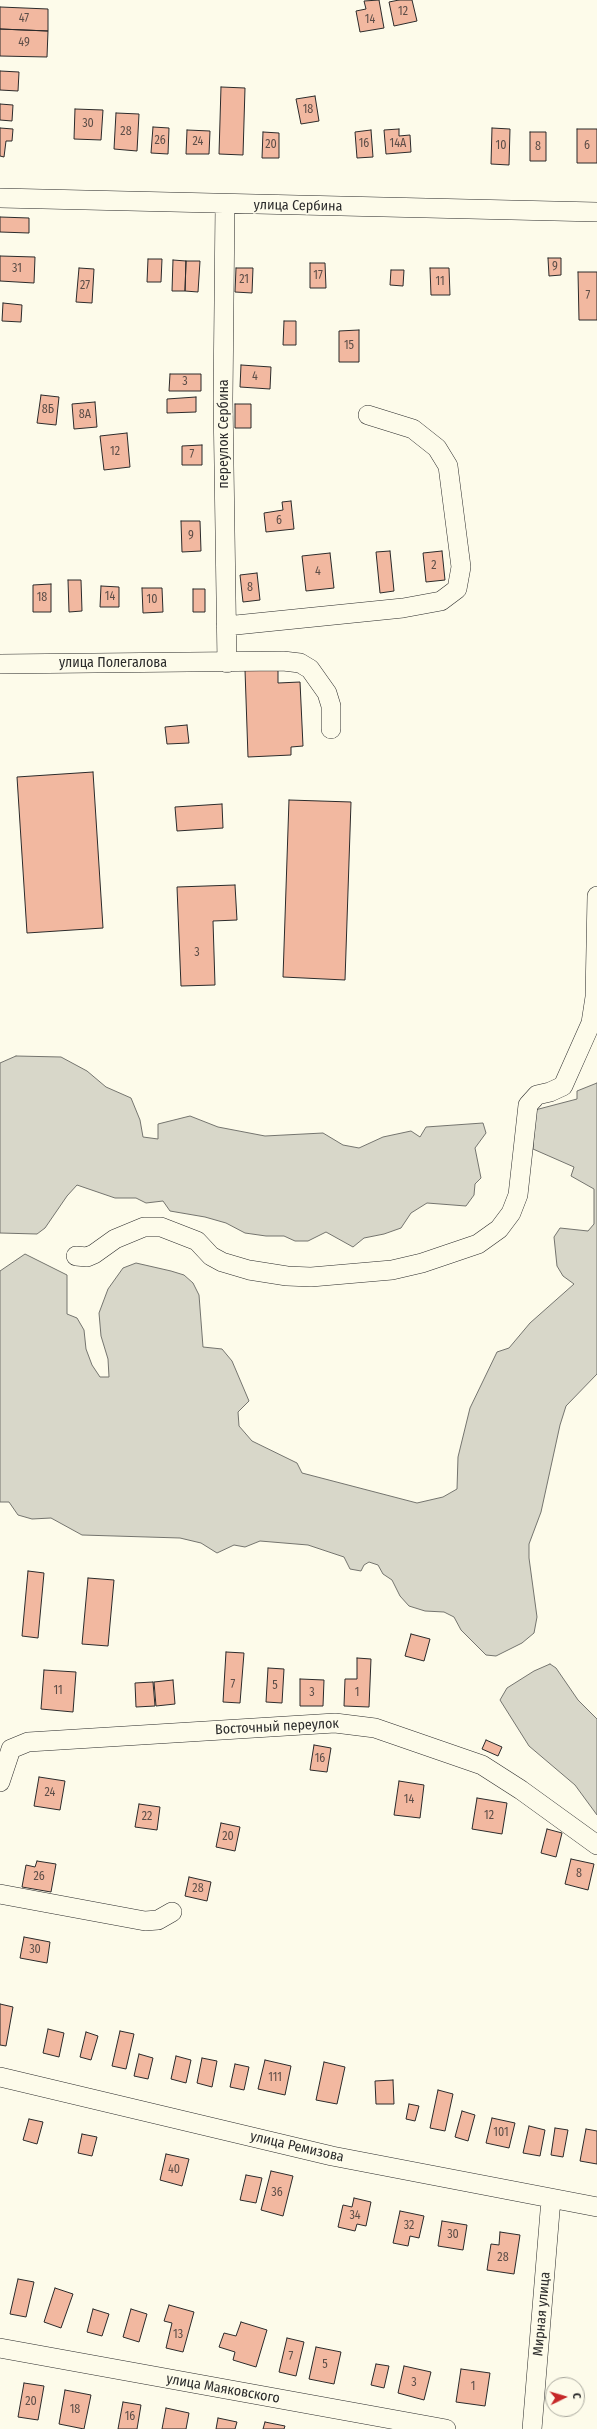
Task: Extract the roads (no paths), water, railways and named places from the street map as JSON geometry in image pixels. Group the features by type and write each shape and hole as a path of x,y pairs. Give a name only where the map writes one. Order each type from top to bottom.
{"street":[{"name":"улица Сербина","path":"0,198 225,205 597,212"},
{"name":"переулок Сербина","path":"225,205 223,399 227,663"},
{"path":"226,626 403,608 441,601 457,590 461,567 448,466 437,448 413,428 368,415"},
{"name":"улица Полегалова","path":"0,664 227,663 282,661 300,663 310,669 327,693 331,706 331,729"},
{"path":"76,1256 94,1254 115,1238 137,1230 161,1227 198,1241 211,1256 222,1262 256,1271 287,1276 311,1277 392,1270 422,1263 478,1244 499,1229 511,1213 518,1195 528,1105 537,1095 550,1092 563,1086 591,1023 595,997 597,896"},
{"name":"Восточный переулок","path":"0,1782 3,1762 11,1749 28,1742 335,1723 375,1728 482,1766 521,1790 597,1845"},
{"path":"0,1894 145,1921 158,1920 172,1912"},
{"name":"улица Ремизова","path":"0,2077 332,2156 597,2207"},
{"name":"Мирная улица","path":"532,2429 551,2199"},
{"name":"улица Маяковского","path":"0,2348 446,2429"}]}
